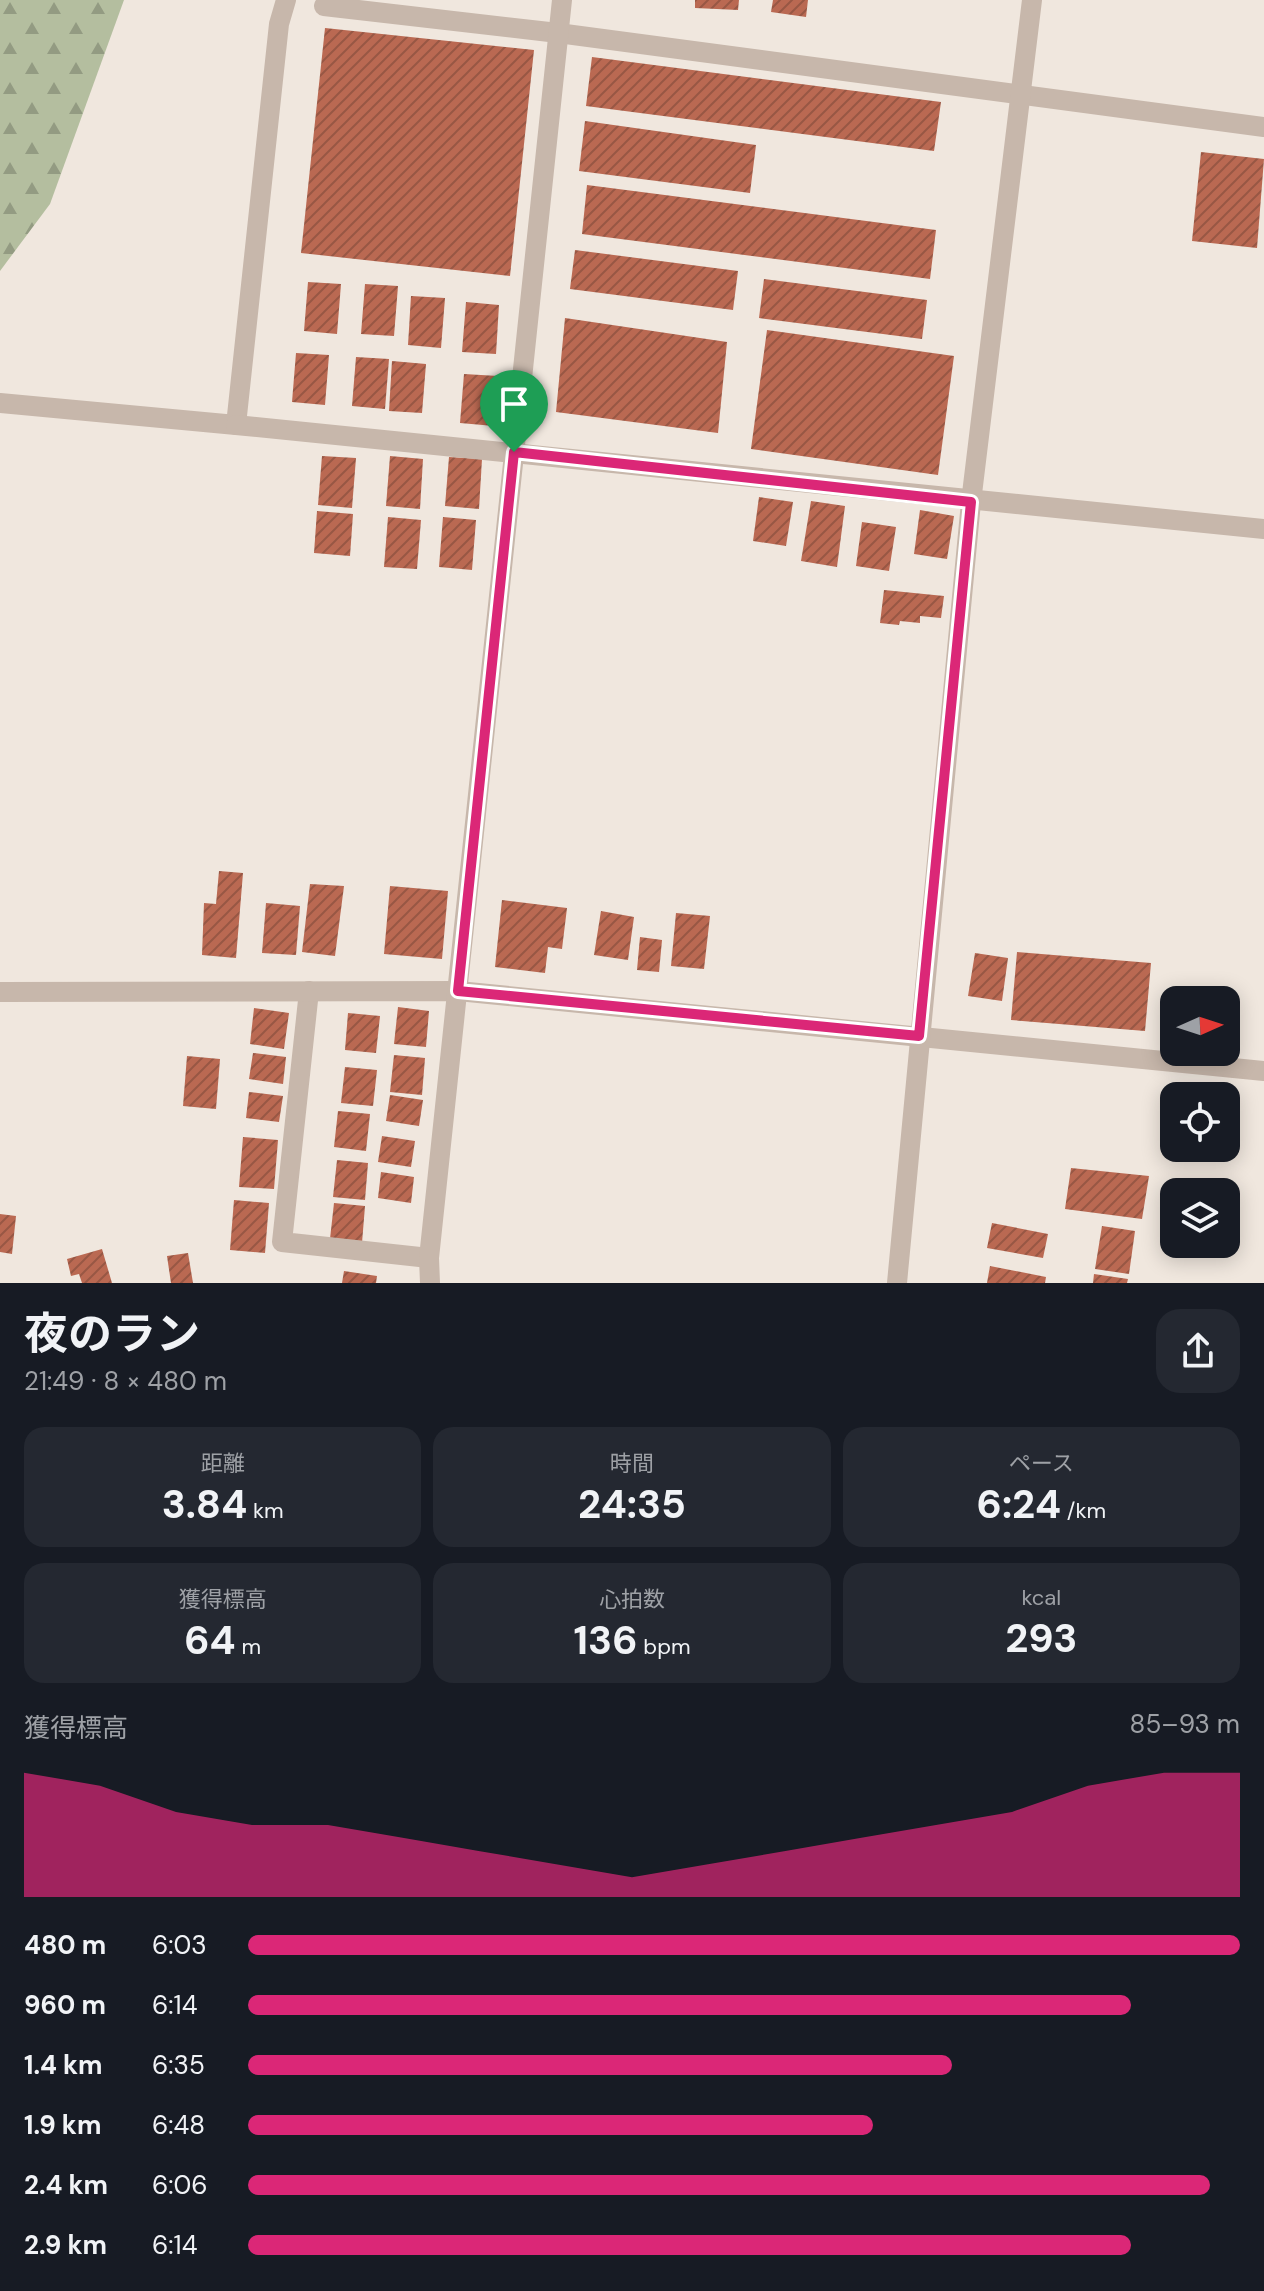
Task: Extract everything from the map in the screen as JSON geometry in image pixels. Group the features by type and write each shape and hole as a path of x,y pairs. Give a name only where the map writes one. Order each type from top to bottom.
{"street":[{"path":"236,425 279,24 286,0"},
{"path":"430,1283 429,1258 562,0"},
{"path":"897,1283 971,502 1032,0"},
{"path":"324,6 558,33 1264,127"},
{"path":"0,403 1264,529"},
{"path":"309,991 282,1242 429,1258"},
{"path":"0,992 458,991 1264,1071"}],"green space":[{"path":"0,0 124,0 50,204 0,271"}],"building":[{"path":"695,0 739,0 738,10 695,8"},
{"path":"773,0 808,0 806,17 771,12"},
{"path":"325,28 534,50 510,276 301,253"},
{"path":"592,57 941,102 934,151 586,106"},
{"path":"585,121 756,145 750,193 579,171"},
{"path":"1201,152 1264,159 1257,248 1192,241"},
{"path":"587,185 936,230 930,279 582,234"},
{"path":"575,250 738,271 733,310 570,289"},
{"path":"764,279 927,300 922,339 759,318"},
{"path":"308,282 341,284 337,334 304,331"},
{"path":"365,284 398,286 394,336 361,334"},
{"path":"411,296 445,298 441,348 408,345"},
{"path":"466,302 499,305 496,354 462,352"},
{"path":"565,318 727,342 718,433 556,412"},
{"path":"767,330 954,356 938,475 751,449"},
{"path":"296,353 329,355 325,405 292,402"},
{"path":"356,357 389,359 385,409 352,406"},
{"path":"392,361 426,364 422,413 389,411"},
{"path":"464,374 498,376 494,426 460,423"},
{"path":"322,456 356,458 352,508 318,505"},
{"path":"390,456 423,459 420,509 386,506"},
{"path":"449,457 482,459 479,509 445,506"},
{"path":"759,497 793,502 786,546 753,541"},
{"path":"811,501 845,506 837,567 801,561"},
{"path":"920,510 954,516 947,559 914,554"},
{"path":"317,511 353,514 350,556 314,553"},
{"path":"388,517 421,520 417,569 384,567"},
{"path":"443,517 476,520 472,570 439,567"},
{"path":"862,522 896,527 889,571 856,566"},
{"path":"884,590 944,596 941,618 920,616 920,623 880,623"},
{"path":"219,871 243,873 236,958 202,955 204,903 216,904"},
{"path":"310,884 344,886 335,956 302,952"},
{"path":"390,886 448,891 442,959 384,954"},
{"path":"502,900 567,908 562,949 548,947 545,973 495,967"},
{"path":"266,903 300,906 296,955 262,953"},
{"path":"601,911 634,917 628,960 594,955"},
{"path":"676,913 710,916 704,969 671,966"},
{"path":"640,937 662,940 659,972 637,970"},
{"path":"1017,952 1151,963 1145,1031 1011,1020"},
{"path":"975,953 1008,958 1002,1001 968,996"},
{"path":"398,1007 429,1011 426,1047 394,1044"},
{"path":"254,1008 289,1013 284,1049 250,1044"},
{"path":"348,1013 380,1016 376,1053 345,1050"},
{"path":"253,1053 286,1057 283,1084 249,1079"},
{"path":"394,1055 425,1058 422,1095 390,1092"},
{"path":"187,1056 220,1059 216,1109 183,1106"},
{"path":"345,1067 377,1070 373,1106 341,1103"},
{"path":"249,1092 283,1096 279,1122 246,1118"},
{"path":"390,1095 423,1100 419,1126 386,1121"},
{"path":"338,1111 370,1114 366,1151 334,1147"},
{"path":"382,1136 415,1141 411,1167 378,1162"},
{"path":"243,1137 278,1140 274,1189 239,1187"},
{"path":"337,1160 368,1163 365,1200 333,1197"},
{"path":"1071,1168 1149,1176 1142,1219 1065,1209"},
{"path":"381,1172 414,1177 411,1203 378,1198"},
{"path":"234,1200 269,1203 265,1253 230,1250"},
{"path":"334,1203 365,1206 362,1243 330,1239"},
{"path":"0,1214 16,1216 12,1254 0,1252"},
{"path":"992,1223 1048,1234 1043,1258 987,1248"},
{"path":"1102,1226 1135,1231 1129,1274 1095,1269"},
{"path":"102,1249 112,1283 82,1283 79,1274 71,1276 67,1259"},
{"path":"188,1253 193,1283 171,1283 167,1256"},
{"path":"990,1266 1046,1277 1045,1283 987,1283"},
{"path":"344,1271 377,1276 376,1283 342,1283"},
{"path":"1094,1274 1128,1279 1127,1283 1093,1283"}],"route":[{"path":"514,452 971,502 919,1036 458,991 514,452"}]}
